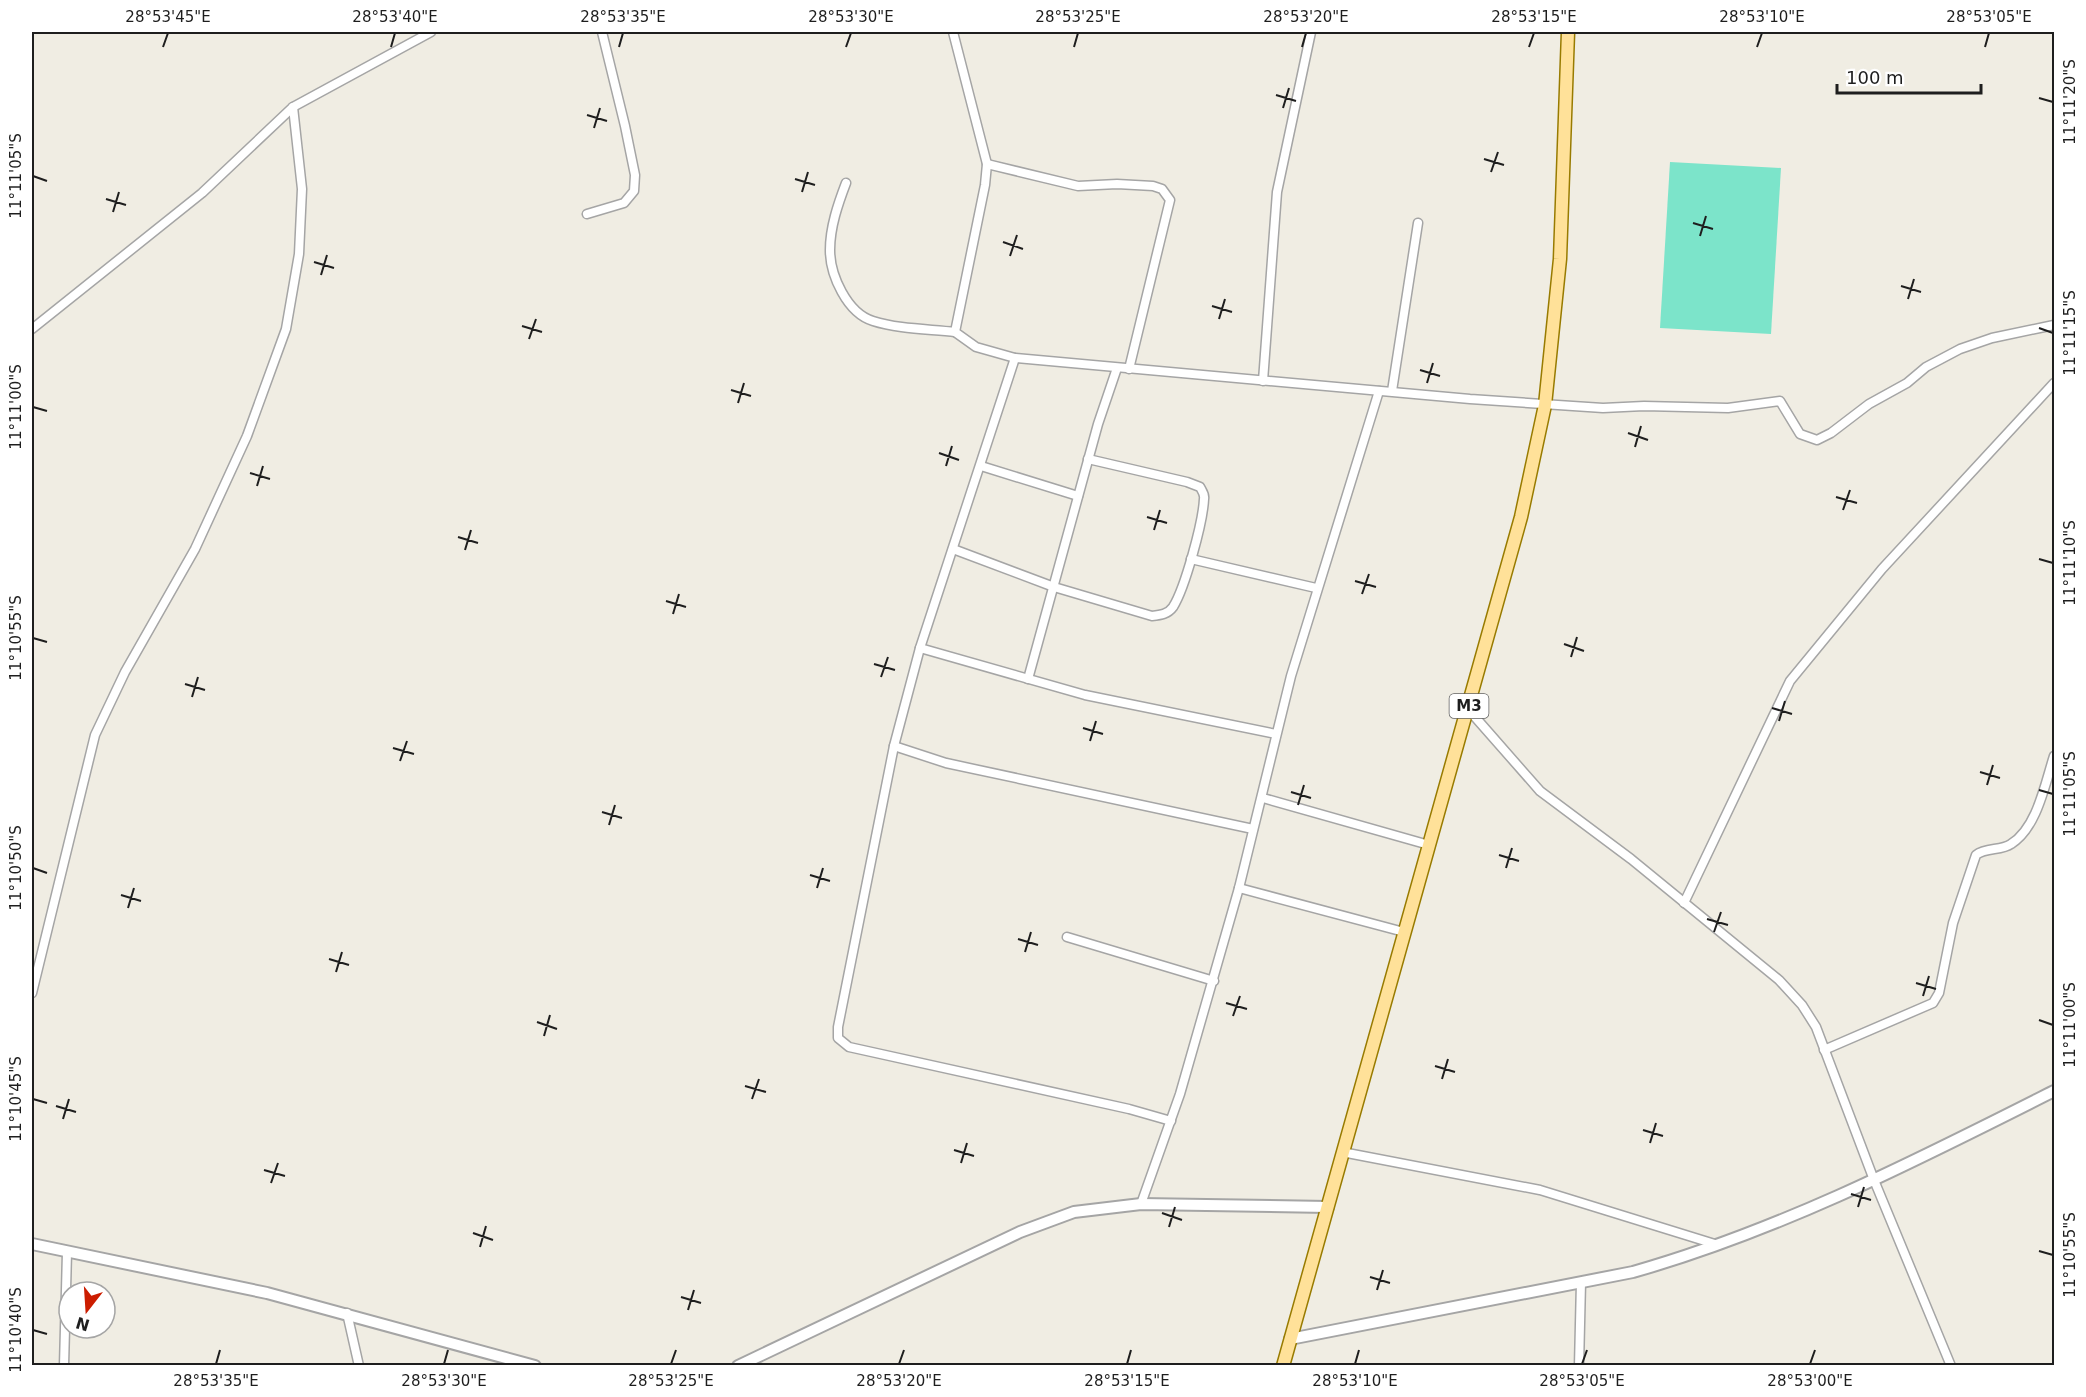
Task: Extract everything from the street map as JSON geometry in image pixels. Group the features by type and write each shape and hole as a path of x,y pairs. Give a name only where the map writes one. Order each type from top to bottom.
{"main road":[{"name":"M3","path":"1283,1365 1521,517 1545,405 1560,259 1568,32"}],"street":[{"path":"32,329 202,193 293,107 431,32"},
{"path":"587,214 624,204 634,191 634,175 625,126 602,32"},
{"path":"953,32 987,164 955,332"},
{"path":"1263,381 1277,192 1311,32"},
{"path":"32,993 95,735 125,672 195,549 247,436 286,329 299,254 301,200 293,107"},
{"path":"987,164 1078,186 1117,184 1153,186 1167,194 1170,200 1129,369"},
{"path":"846,183 836,211 830,250 834,273 847,300 857,312 871,320 955,332 976,347 1015,358 1545,405 1728,408 1780,401 1800,434 1817,440 1824,438 1869,404 1907,383 1926,367 1945,356 1992,338 2055,325"},
{"path":"1392,391 1418,223"},
{"path":"1015,358 920,648 894,746 838,1027 838,1038 849,1047 1129,1109 1171,1121"},
{"path":"1028,679 1088,459 1117,368"},
{"path":"1684,903 1790,681 1882,569 2055,383"},
{"path":"1141,1204 1171,1121 1214,981 1263,798 1276,734 1316,588 1379,392"},
{"path":"953,549 1054,587 1152,616 1164,614 1173,607 1191,559 1205,496 1200,487 1145,470 1088,459"},
{"path":"981,466 1078,496"},
{"path":"1191,559 1316,588"},
{"path":"920,648 1131,706 1276,734"},
{"path":"1468,709 1540,791 1631,859 1779,980 1802,1005 1816,1027 1874,1180 1951,1365"},
{"path":"894,746 946,763 1253,829"},
{"path":"1824,1050 1934,1003 1939,993 1953,923 1976,855 1986,850 2008,846 2020,838 2030,823 2055,756"},
{"path":"1263,798 1429,844"},
{"path":"1239,888 1404,932"},
{"path":"1067,937 1214,981"},
{"path":"1290,1339 1633,1272 1719,1245 1822,1205 2055,1091"},
{"path":"1342,1152 1540,1190 1719,1245"},
{"path":"738,1365 881,1296 1047,1221 1074,1212 1141,1204 1328,1207"},
{"path":"32,1244 267,1293 535,1365"},
{"path":"64,1365 67,1252"},
{"path":"1579,1365 1581,1282"},
{"path":"347,1313 359,1365"}],"green space":[{"path":"1670,162 1781,168 1771,334 1660,328"}]}
